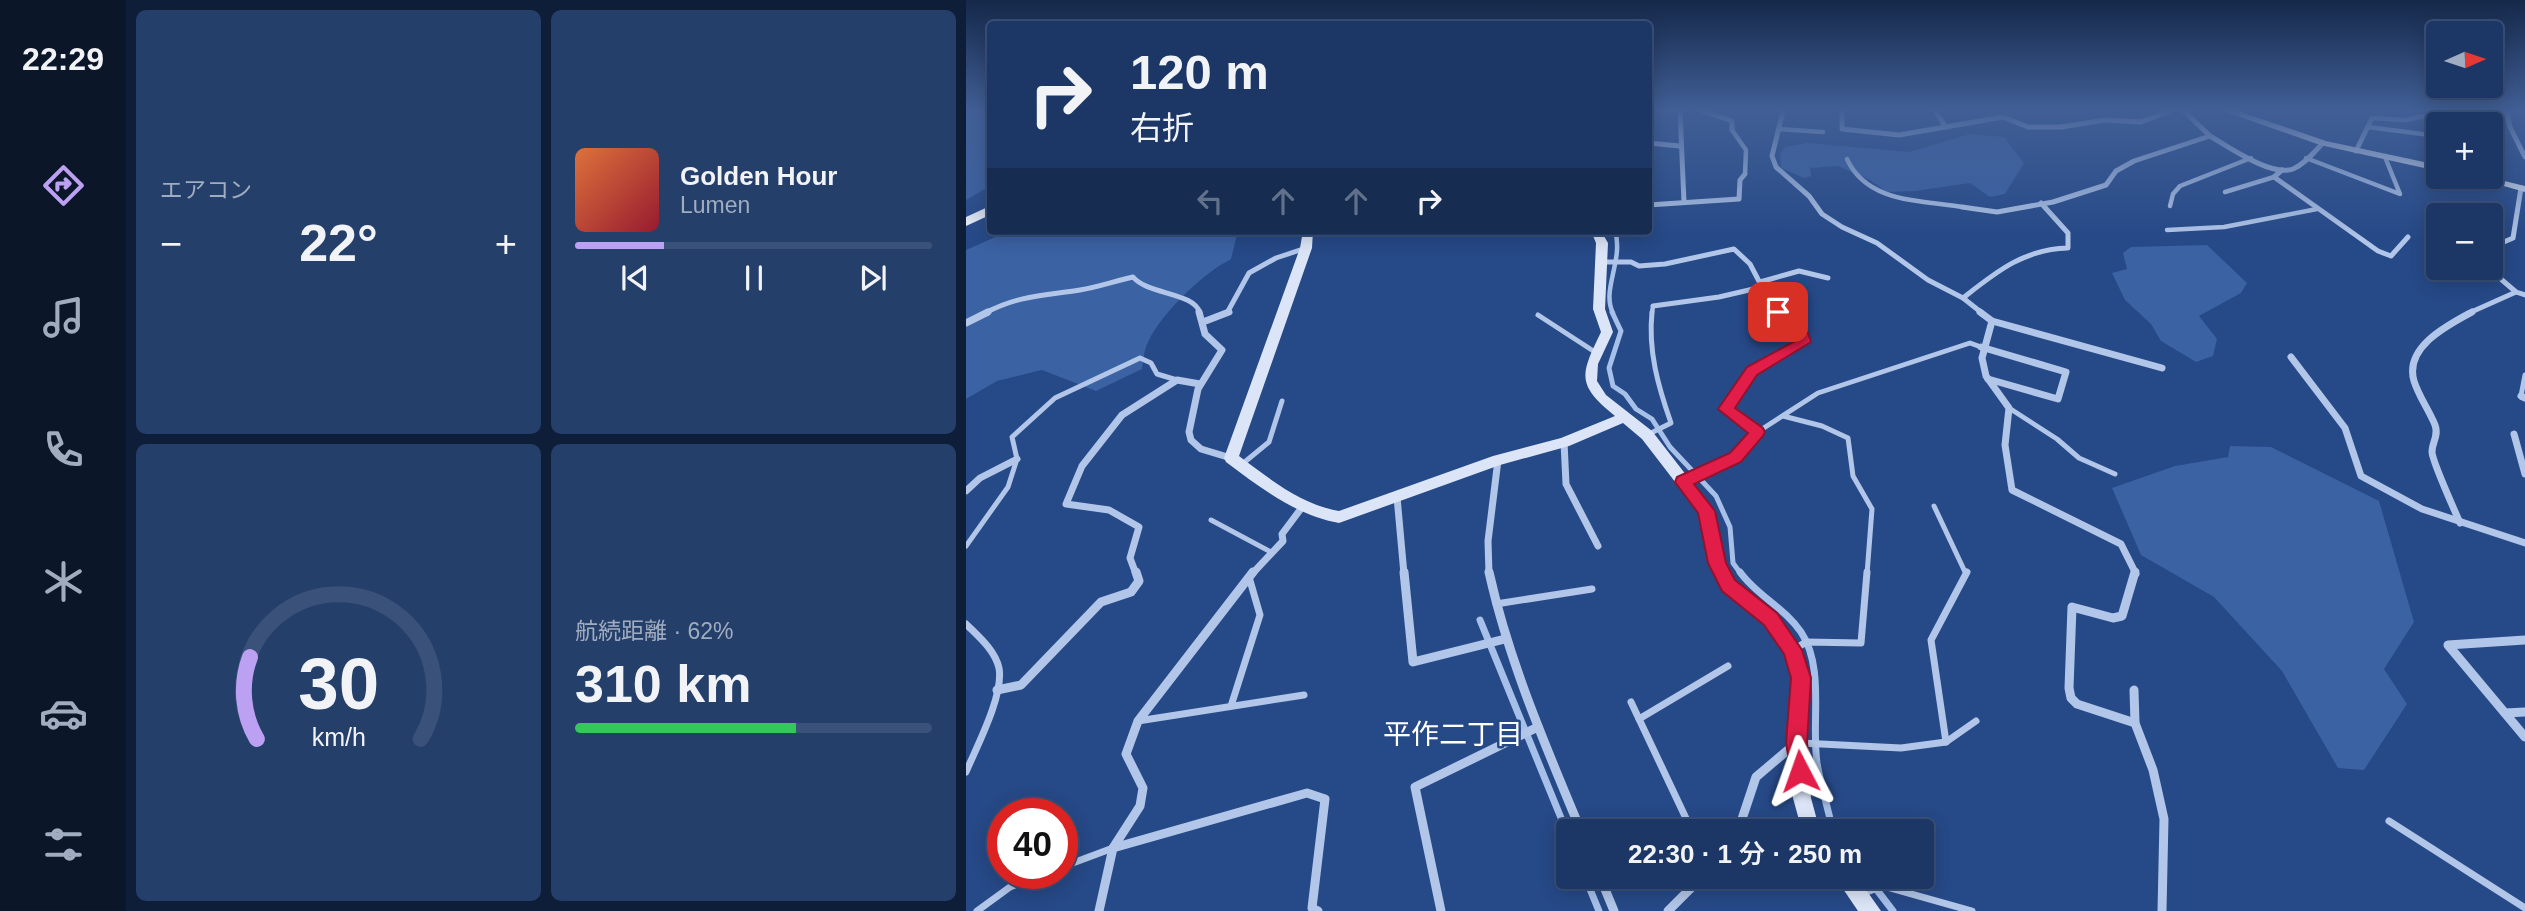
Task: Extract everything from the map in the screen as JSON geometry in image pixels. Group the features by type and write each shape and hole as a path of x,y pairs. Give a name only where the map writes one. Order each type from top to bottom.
{"main road":[{"path":"966,222 987,212"},
{"path":"966,231 987,221"}],"street":[{"path":"1681,154 1684,202"},
{"path":"1773,154 1776,167 1809,196 1822,214 1842,227 1877,243 1928,280 1963,298 1992,321 2162,368"},
{"path":"1962,207 1975,212 1995,212 2106,185 2116,171 2157,154"},
{"path":"2243,154 2282,170 2292,169 2311,154"},
{"path":"2368,154 2426,166"},
{"path":"2282,170 2274,177 2378,251 2391,256 2408,237"},
{"path":"1652,205 1739,198 1740,180 1745,174"},
{"path":"2503,184 2523,189 2513,238 2503,242"},
{"path":"1963,298 2014,259 2040,248 2068,248 2068,233 2040,203"},
{"path":"1236,462 1306,248 1308,235"},
{"path":"1598,235 1606,262 1599,309 1607,332 1592,364 1591,381 1601,398 1647,435 1706,511 1717,563 1728,585 1770,619 1793,650 1801,678 1797,743 1802,798 1808,819"},
{"path":"1203,322 1226,315 1231,310 1238,288 1248,273 1293,251 1306,248"},
{"path":"1606,262 1631,262 1639,267 1695,259 1729,248 1741,254 1762,287 1719,298 1653,306"},
{"path":"1760,282 1799,271 1828,278"},
{"path":"966,323 1003,304 1037,293 1080,290 1133,277 1140,285 1190,301 1198,307 1205,334 1222,350 1220,357 1200,384 1187,424 1190,441 1200,450 1236,462 1319,515 1339,517 1498,460 1564,442 1626,417"},
{"path":"2502,280 2516,292 2525,295"},
{"path":"2460,523 2432,452 2438,436 2434,419 2423,403 2412,370 2417,351 2463,314 2516,292"},
{"path":"1758,432 1726,409 1752,371 1804,342 1803,336 1778,312"},
{"path":"1992,321 1981,347 1980,361 1987,379 2009,408 2005,446 2012,489 2121,544 2136,575 2122,616 2113,618 2072,607 2068,688 2070,698 2077,704 2135,723"},
{"path":"1981,347 2066,372 2058,399 1987,379"},
{"path":"2291,357 2345,428 2361,476 2422,509 2525,543"},
{"path":"997,690 1021,685 1101,602 1131,592 1139,581 1130,558 1139,527 1109,510 1066,504 1082,466 1122,415 1177,380 1200,384"},
{"path":"2514,434 2525,474"},
{"path":"1564,442 1566,484 1598,546"},
{"path":"966,491 979,478 1017,459"},
{"path":"1498,460 1488,541 1488,569 1506,639 1576,819"},
{"path":"1396,496 1413,662 1506,639"},
{"path":"1099,911 1113,848 1140,806 1143,788 1126,754 1138,721 1249,577 1283,541 1282,534 1303,506"},
{"path":"2525,640 2448,645 2525,737"},
{"path":"2134,690 2135,723 2153,770 2164,819 2162,911"},
{"path":"2505,713 2525,712"},
{"path":"1441,911 1415,787 1538,727"},
{"path":"1742,819 1756,777 1797,743"},
{"path":"1113,848 1307,793 1325,799 1312,910"},
{"path":"1605,889 1614,911"},
{"path":"1668,911 1690,889"},
{"path":"1854,889 1865,903"}],"lane":[{"path":"1745,174 1749,162 1748,154"},
{"path":"2306,158 2400,194 2385,157"},
{"path":"2171,206 2173,194 2180,186 2251,158"},
{"path":"1847,159 1849,169 1863,182 1892,198 1962,207"},
{"path":"2225,192 2274,177"},
{"path":"2167,230 2224,227 2317,209"},
{"path":"1647,435 1671,423 1651,365 1650,327 1653,306"},
{"path":"1538,315 1598,354"},
{"path":"1683,482 1736,458 1758,432 1818,393 1854,379 1970,344 1981,347"},
{"path":"966,546 1008,487 1017,459 1012,437 1055,398 1140,358 1151,363 1157,374 1177,380"},
{"path":"2523,397 2525,375"},
{"path":"1236,462 1269,442 1282,401"},
{"path":"2009,408 2057,439 2079,458 2116,474"},
{"path":"1783,416 1822,426 1847,438 1853,476 1872,509 1861,643 1807,642 1793,650"},
{"path":"1934,506 1967,572 1931,639 1946,742"},
{"path":"1211,520 1271,552"},
{"path":"1231,706 1260,615 1249,577"},
{"path":"1496,604 1591,589"},
{"path":"966,624 986,645 1000,669 997,690 966,772"},
{"path":"1639,719 1728,666"},
{"path":"1138,721 1304,695"},
{"path":"1631,702 1686,819"},
{"path":"1797,743 1901,748 1946,742 1976,721"},
{"path":"2389,821 2525,908"},
{"path":"1078,861 1113,848"},
{"path":"1865,903 1883,886 1972,911"},
{"path":"977,911 1007,889"}],"shaded area":[{"path":"966,154 987,154 987,188 966,200"},
{"path":"1780,154 2017,154 2024,163 2005,194 1990,197 1970,183 1887,192 1870,180 1838,166 1810,168 1811,176 1804,178 1781,168"},
{"path":"1000,235 1237,235 1231,259 1194,286 1160,323 1146,347 1142,369 1096,391 1042,370 997,381 966,399 966,250"},
{"path":"2207,245 2247,283 2241,293 2199,316 2217,339 2213,356 2196,362 2161,341 2151,324 2125,300 2112,273 2127,269 2123,253 2131,247"},
{"path":"2230,446 2271,447 2379,501 2414,622 2384,669 2407,704 2364,770 2338,768 2282,671 2214,597 2141,555 2112,488 2175,466 2228,457"}],"waterway":[{"path":"1613,313 1610,295 1617,253 1616,235"},
{"path":"1612,312 1621,331 1609,368 1613,386 1625,394 1636,409 1652,419 1670,447 1716,496 1730,527 1733,563 1741,574"},
{"path":"1740,572 1794,623 1808,646 1815,678 1817,763 1830,819"},
{"path":"1480,620 1561,819"},
{"path":"1590,889 1599,911"},
{"path":"1876,889 1893,911"}],"district":[{"name":"平作二丁目","path":"1453,734"}],"route":[{"path":"1778,312 1803,336 1804,342 1752,371 1726,409 1758,432 1736,458 1683,482 1706,511 1717,563 1728,585 1770,619 1793,650 1801,678 1797,743 1800,771"}]}
